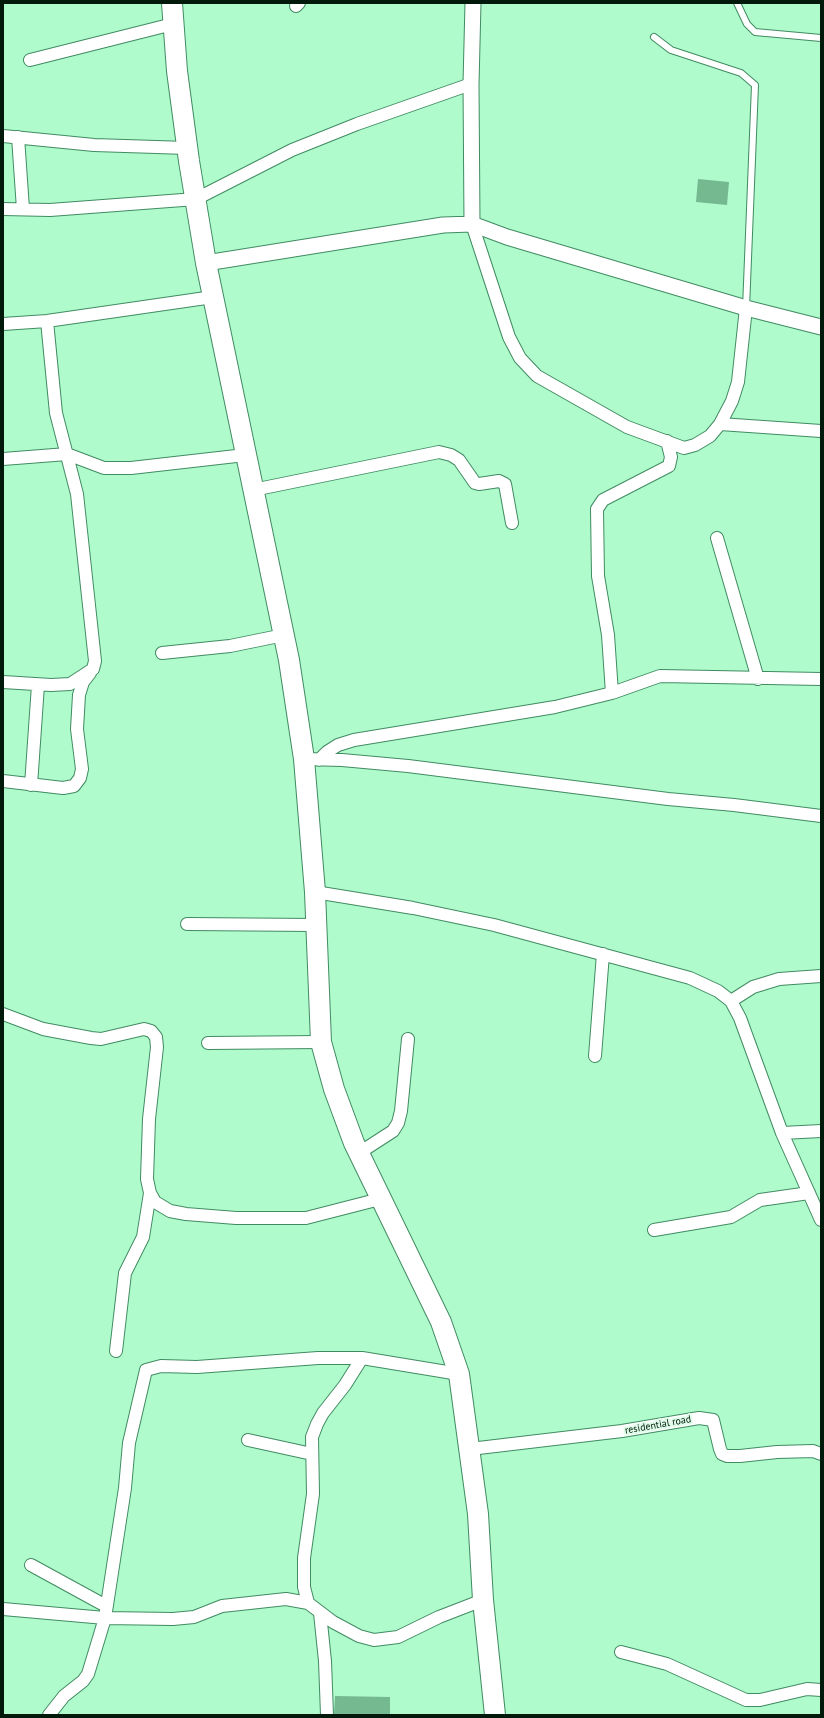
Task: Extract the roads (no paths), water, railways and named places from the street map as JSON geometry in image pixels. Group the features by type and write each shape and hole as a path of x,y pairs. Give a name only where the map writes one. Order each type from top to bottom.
{"highway":[{"path":"172,3 177,71 206,263 252,490 312,760 315,925 321,1042 334,1089 359,1153 441,1322 459,1374 478,1514 494,1715"}],"street":[{"path":"473,3 471,84 472,224 509,337 520,358 537,376 627,427 684,448 694,445 710,436 720,424 732,401 738,382 746,308"},
{"path":"30,60 173,24"},
{"path":"3,209 50,210 196,200 292,150 357,124 471,84"},
{"path":"3,136 94,144 188,148"},
{"path":"18,137 23,209"},
{"path":"206,263 443,225 472,224 507,237 746,308 821,327"},
{"path":"3,324 47,321 213,297"},
{"path":"3,781 62,788 74,786 80,778 82,769 77,729 78,700 83,682 93,669 95,661 77,494 74,475 56,413 47,321"},
{"path":"720,424 821,431"},
{"path":"612,693 608,635 598,576 597,509 603,500 669,466 671,457 667,442"},
{"path":"252,490 439,452 451,455 459,460 475,483 479,484 498,481 505,484 512,523"},
{"path":"3,459 67,454 104,468 131,468 245,455"},
{"path":"717,538 758,679"},
{"path":"162,653 230,646 284,635"},
{"path":"3,682 70,684 93,669"},
{"path":"312,760 338,745 354,740 554,708 612,693 660,676 821,679"},
{"path":"31,785 38,684"},
{"path":"312,760 408,766 668,799 734,805 821,816"},
{"path":"315,892 413,908 494,925 690,978 718,991 731,1001 740,1018 782,1133 821,1220"},
{"path":"187,924 315,925"},
{"path":"595,1056 603,954"},
{"path":"731,1001 753,987 780,979 821,976"},
{"path":"3,1014 43,1029 91,1038 101,1039 144,1029 151,1031 156,1037 157,1047 149,1119 148,1179 150,1192 143,1237 125,1273 116,1351"},
{"path":"359,1153 393,1131 398,1123 401,1111 408,1039"},
{"path":"208,1043 321,1042"},
{"path":"782,1133 821,1131"},
{"path":"150,1192 155,1202 170,1211 186,1214 236,1218 313,1217 380,1199"},
{"path":"654,1230 731,1216 760,1200 809,1193"},
{"path":"49,1715 64,1696 83,1681 88,1674 106,1612 125,1488 130,1443 146,1370 161,1366 197,1367 262,1364 318,1358 362,1358 459,1374"},
{"path":"308,1603 304,1587 304,1564 313,1494 312,1437 317,1424 362,1358"},
{"name":"residential road","path":"470,1450 622,1431 699,1418 713,1420 720,1449 722,1454 727,1456 813,1451 821,1454"},
{"path":"248,1440 312,1454"},
{"path":"31,1565 106,1612"},
{"path":"3,1608 106,1612 173,1619 194,1617 222,1606 278,1600 298,1600 308,1603 320,1613 358,1636 374,1640 398,1636 439,1617 484,1600"},
{"path":"320,1613 326,1669 327,1715"},
{"path":"620,1652 667,1664 746,1700 760,1700 807,1689 821,1690"}],"lane":[{"path":"737,3 747,24 756,32 821,38"},
{"path":"654,37 671,50 741,73 755,85 746,308"}]}
